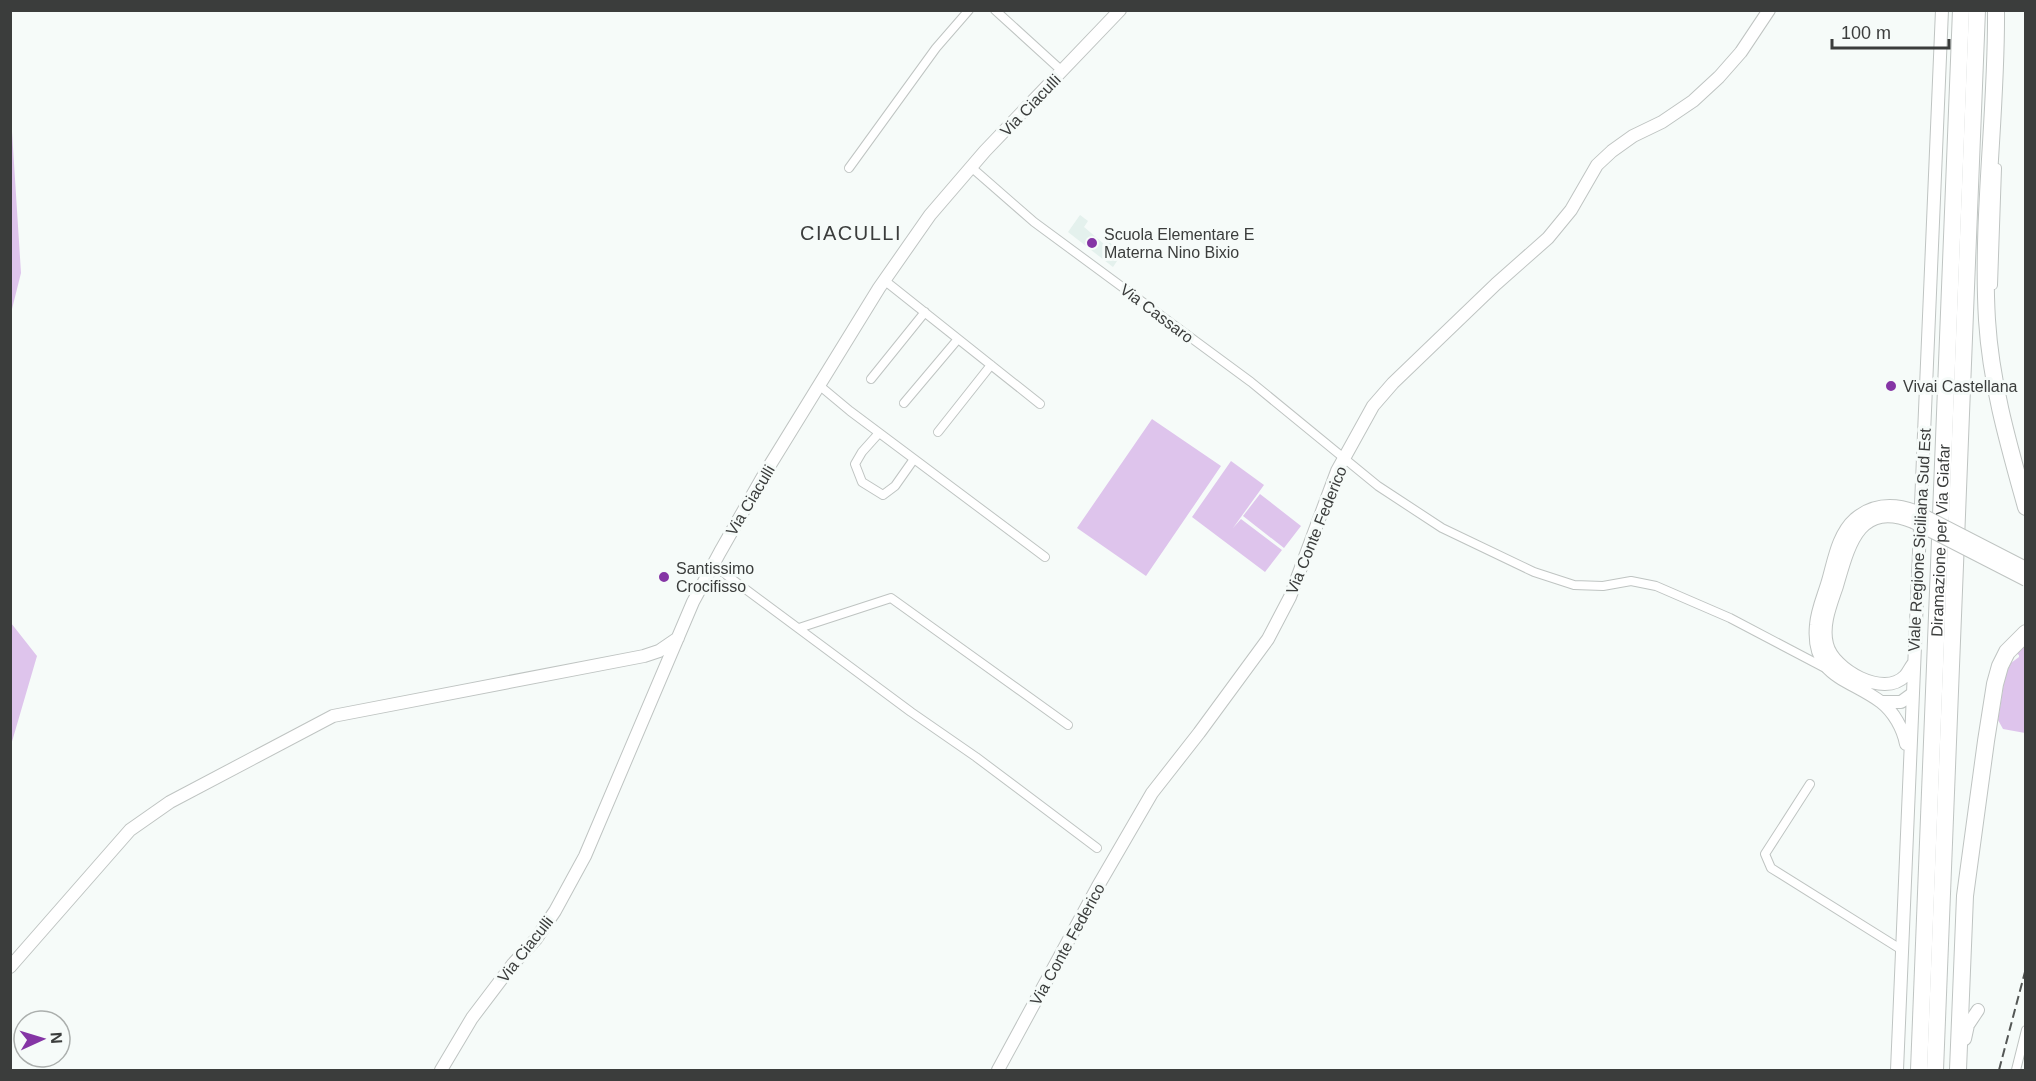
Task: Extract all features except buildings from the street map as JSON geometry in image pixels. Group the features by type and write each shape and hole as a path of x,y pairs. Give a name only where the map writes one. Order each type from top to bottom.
{"highway":[{"name":"Diramazione per Via Giafar","path":"1919,1071 1961,10"},
{"name":"Diramazione per Via Giafar","path":"1935,1071 1977,10"},
{"path":"1995,10 1986,255 1989,345 2001,417 2025,507"},
{"path":"1958,1071 1965,896 1995,684 2007,652 2025,633"}],"street":[{"path":"849,168 936,48 969,10"},
{"path":"995,10 1062,71"},
{"name":"Via Ciaculli","path":"441,1071 472,1018 513,964 536,939 560,902 585,856 693,602 765,473 884,280 930,215 971,167 1120,10"},
{"name":"Via Conte Federico","path":"998,1071 1098,886 1152,794 1268,639 1290,597 1344,458 1373,406 1496,284 1548,238 1571,210 1597,165 1633,136 1662,122 1702,93 1719,77 1741,52 1769,10"},
{"name":"Viale Regione Siciliana Sud Est","path":"1897,1071 1942,10"},
{"path":"1989,345 1994,277 2004,10"},
{"name":"Via Cassaro","path":"971,167 1034,222 1251,382 1378,486 1442,528 1534,572 1574,585 1603,586 1631,581 1656,586 1730,618 1828,670"},
{"path":"884,280 1040,404"},
{"path":"871,379 925,312"},
{"path":"904,403 958,339"},
{"path":"938,432 991,365"},
{"path":"820,386 1045,557"},
{"path":"879,433 862,452 855,464 862,482 883,495 895,486 914,459"},
{"path":"1910,758 1904,734 1882,702 1847,684 1828,670 1820,658 1816,625 1843,535 1851,523 1863,513 1875,508 1903,507 1914,516 2025,580"},
{"path":"1913,663 1905,677 1896,682 1881,684 1864,680 1838,664 1831,655 1827,644 1826,627 1847,552 1858,530 1878,517 1914,516 2025,568"},
{"path":"713,565 911,712 976,756 1097,848"},
{"path":"799,628 891,598 1068,725"},
{"path":"10,967 130,830 170,802 333,716 645,656 659,651 679,638"},
{"path":"1882,702 1901,702 1912,694"},
{"path":"1810,784 1765,854 1771,868 1902,950"},
{"path":"1964,1071 1966,1030 1978,1010"},
{"path":"2016,1071 2025,1030"}],"shaded area":[{"path":"11,116 21,273 10,313"},
{"name":"Scuola Elementare E Materna Nino Bixio","path":"1080,215 1088,221 1084,227 1104,244 1108,241 1115,247 1112,252 1119,258 1113,267 1068,232"},
{"path":"1152,419 1221,466 1146,576 1077,528"},
{"path":"1231,461 1264,485 1233,528 1241,519 1282,550 1265,572 1192,517"},
{"path":"1260,494 1301,526 1284,548 1243,516"},
{"path":"11,623 37,656 11,745"},
{"path":"2025,640 2025,733 2003,729 1998,720 2005,676 2011,663 2019,657 2014,652"}],"railway":[{"path":"1999,1070 2026,968"}],"place":[{"name":"Scuola Elementare E Materna Nino Bixio","path":"1092,243"},
{"name":"Vivai Castellana","path":"1891,386"},
{"name":"Santissimo Crocifisso","path":"664,577"}],"district":[{"name":"CIACULLI","path":"851,233"}]}
